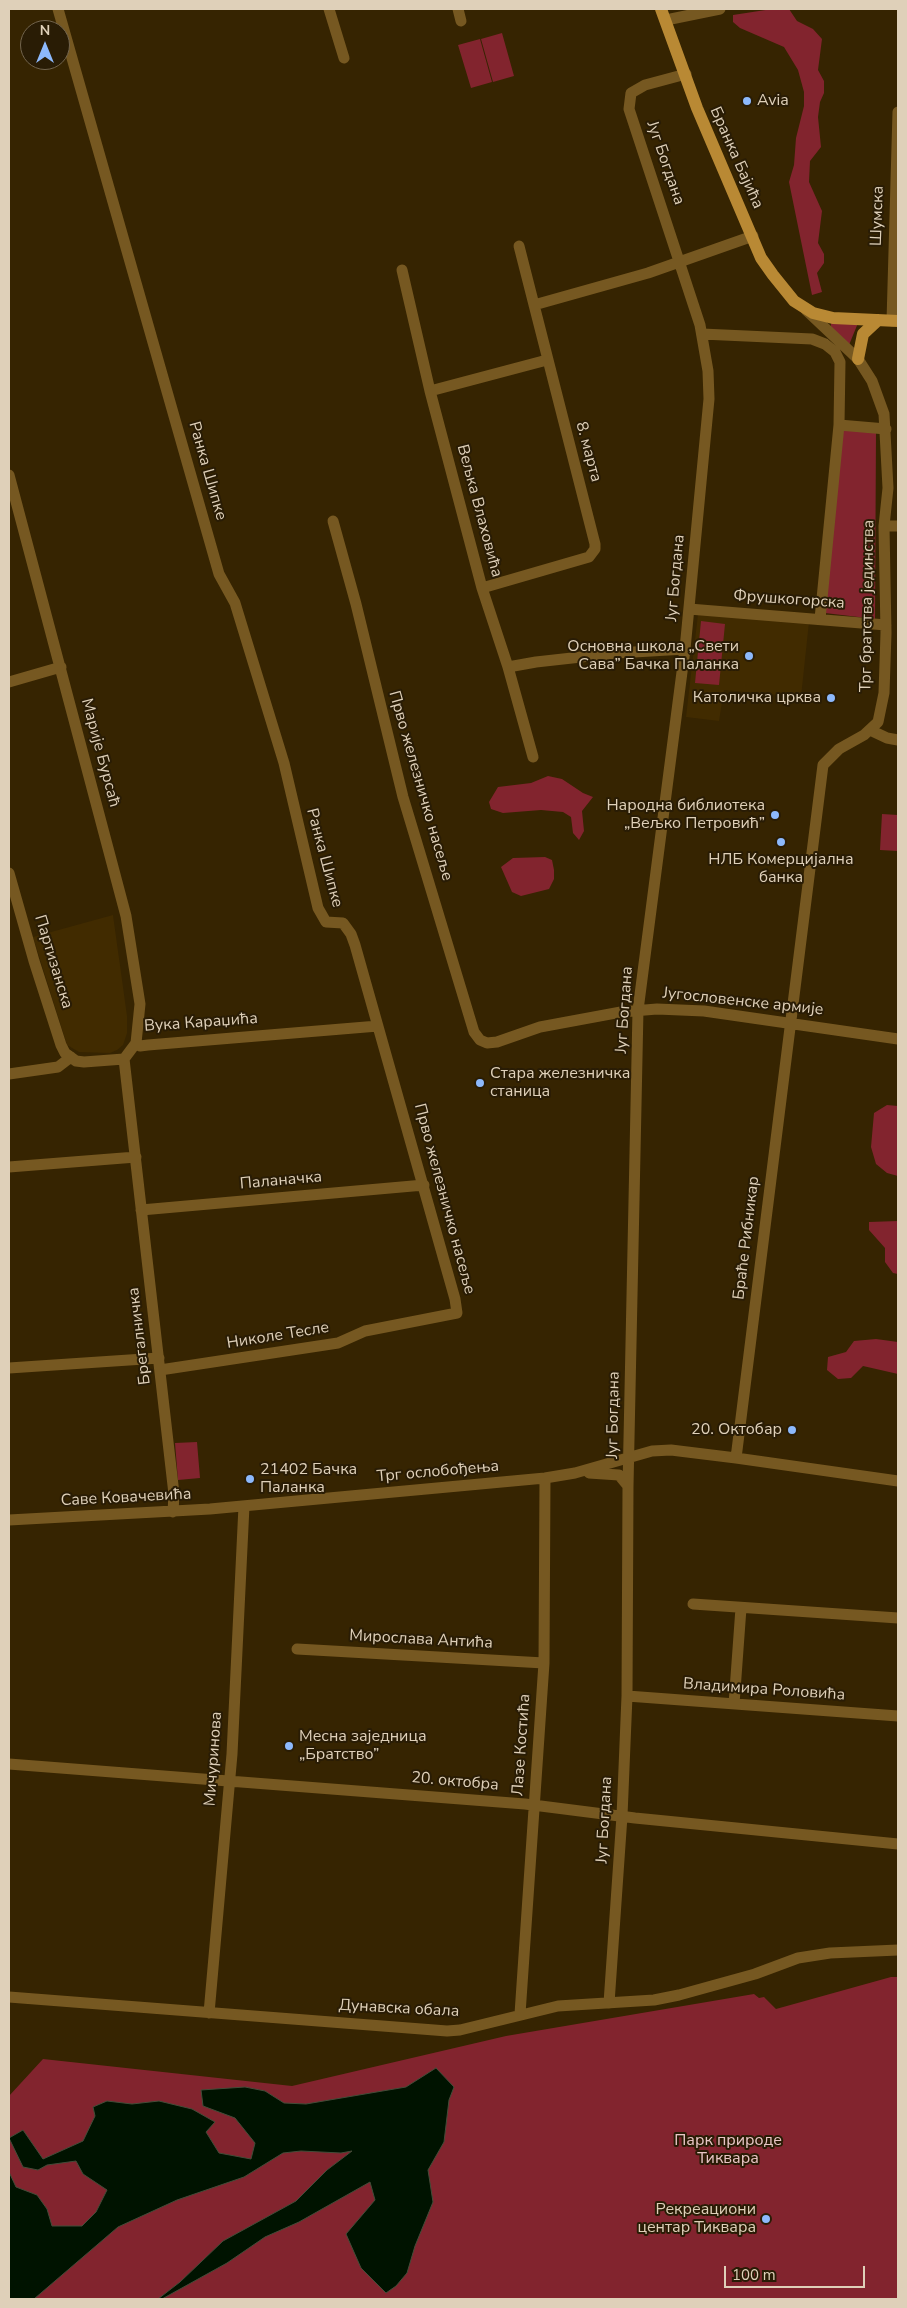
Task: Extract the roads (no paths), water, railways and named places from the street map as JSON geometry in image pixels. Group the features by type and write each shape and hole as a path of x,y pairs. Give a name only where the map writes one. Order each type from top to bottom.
{"main road":[{"name":"Бранка Бајића","path":"663,14 697,108 761,258 789,296 804,308"},
{"path":"804,308 833,318 895,321"},
{"path":"858,359 863,334 878,320"}],"street":[{"name":"Ранка Шипке","path":"58,9 219,574 235,604 284,763 318,908 326,922 343,923"},
{"path":"328,9 344,58"},
{"path":"458,9 461,21"},
{"path":"663,14 720,9"},
{"name":"Југ Богдана","path":"609,2003 622,1816 627,1696 628,1486 638,1010 685,649 709,399 708,371 702,334 681,262 629,109 631,93 645,84 686,74"},
{"name":"Шумска","path":"895,321 898,112"},
{"path":"534,305 681,262 753,236"},
{"name":"8. марта","path":"482,588 588,557 595,549 519,246"},
{"name":"Вељка Влаховића","path":"402,270 430,391 482,588 508,667 533,757"},
{"name":"Трг братства јединства","path":"791,1023 823,765 839,749 870,730 881,714 884,694 886,626 884,526 888,488 886,429 879,398 872,381 858,359 804,308"},
{"path":"702,334 812,339 825,344 835,352 840,362 839,425 820,619"},
{"path":"430,391 547,360"},
{"path":"839,425 886,429"},
{"name":"Марије Бурсаћ","path":"9,475 126,916 140,1004 136,1043"},
{"name":"Прво железничко насеље","path":"333,521 356,604 403,798 474,1032 480,1040 487,1043 497,1042"},
{"path":"884,526 898,526"},
{"name":"Фрушкогорска","path":"689,609 886,626"},
{"path":"508,667 616,653 685,649"},
{"path":"9,682 61,667"},
{"path":"870,730 887,738 898,740"},
{"name":"Партизанска","path":"9,873 61,1045 71,1058"},
{"name":"Прво железничко насеље","path":"343,923 352,934 456,1299 457,1313"},
{"name":"Југословенске армије","path":"497,1042 540,1027 638,1010 704,1011 898,1038"},
{"name":"Браће Рибникар","path":"736,1458 791,1023"},
{"name":"Вука Караџића","path":"124,1059 136,1043 140,1046 378,1026"},
{"path":"9,1074 58,1067 71,1058 84,1062 124,1059"},
{"name":"Брегалничка","path":"124,1059 160,1364 174,1494 173,1512"},
{"path":"9,1167 136,1157"},
{"name":"Паланачка","path":"141,1210 424,1185"},
{"name":"Николе Тесле","path":"9,1368 160,1364 338,1343 365,1331 457,1313"},
{"name":"Трг ослобођења","path":"244,1506 545,1478 575,1473 629,1456 652,1451 671,1450 898,1481"},
{"name":"Трг ослобођења","path":"575,1473 612,1473 624,1479 628,1486"},
{"name":"Лазе Костића","path":"520,2014 544,1664 545,1478"},
{"name":"Саве Ковачевића","path":"9,1520 173,1512 244,1506"},
{"name":"Мичуринова","path":"209,2014 230,1781 244,1506"},
{"path":"693,1604 898,1618"},
{"path":"734,1704 741,1608"},
{"name":"Мирослава Антића","path":"297,1650 544,1664"},
{"name":"Владимира Роловића","path":"627,1696 898,1716"},
{"name":"20. октобра","path":"9,1764 504,1802 535,1807 898,1844"},
{"name":"Дунавска обала","path":"9,1996 209,2014 447,2031 460,2030 558,2006 654,2000 679,1995 755,1974 798,1958 830,1953 898,1950"}],"place":[{"name":"Avia","path":"747,101"},
{"name":"Основна школа „Свети Сава” Бачка Паланка","path":"749,656"},
{"name":"Католичка црква","path":"831,698"},
{"name":"Народна библиотека „Вељко Петровић”","path":"775,815"},
{"name":"НЛБ Комерцијална банка","path":"781,842"},
{"name":"Стара железничка станица","path":"480,1083"},
{"name":"20. Октобар","path":"792,1430"},
{"name":"21402 Бачка Паланка","path":"250,1479"},
{"name":"Месна заједница „Братство”","path":"289,1746"},
{"name":"Рекреациони центар Тиквара","path":"766,2219"}],"park label":[{"name":"Парк природе Тиквара","path":"728,2150"}]}
